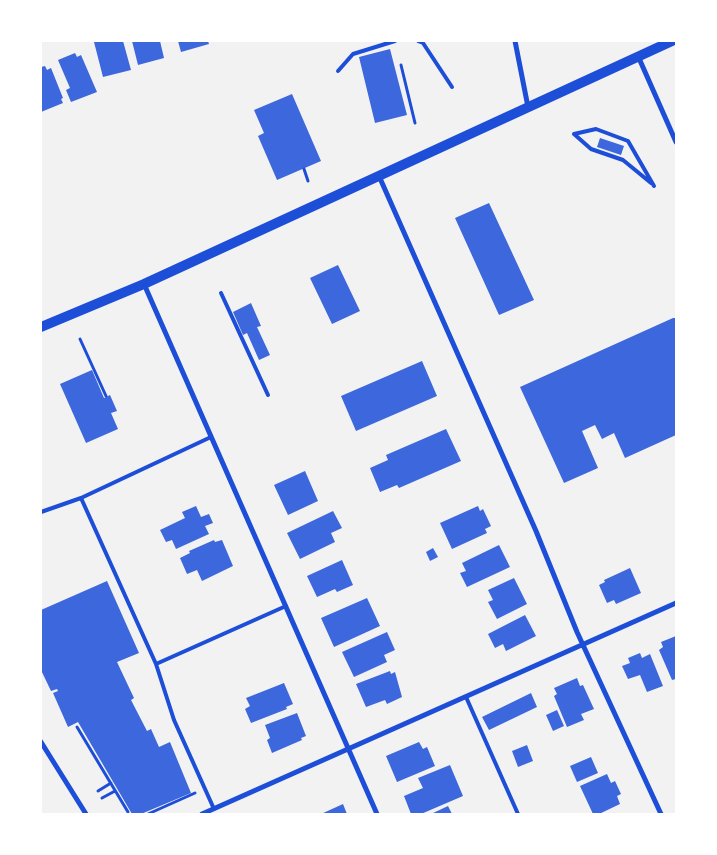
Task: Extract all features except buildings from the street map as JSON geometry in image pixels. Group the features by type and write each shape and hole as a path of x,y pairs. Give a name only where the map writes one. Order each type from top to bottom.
{"main road":[{"path":"41,327 144,284 672,41"}],"street":[{"path":"515,41 528,108"},
{"path":"638,56 676,142"},
{"path":"379,176 536,531 583,646 661,814"},
{"path":"144,284 377,814"},
{"path":"202,814 676,603"},
{"path":"41,742 86,814"}],"lane":[{"path":"338,71 353,54 396,41"},
{"path":"418,41 423,44 452,87"},
{"path":"596,130 628,141 654,186 623,160 591,149 574,134 596,130"},
{"path":"221,293 268,395"},
{"path":"41,512 81,498 211,437"},
{"path":"81,498 156,664 174,720 214,809"},
{"path":"156,664 286,606"},
{"path":"466,697 518,814"}],"path":[{"path":"401,64 415,123"},
{"path":"304,169 308,181"},
{"path":"80,339 106,396"},
{"path":"77,727 128,812"},
{"path":"98,791 111,783"},
{"path":"102,798 115,791"},
{"path":"148,814 193,794"}]}
